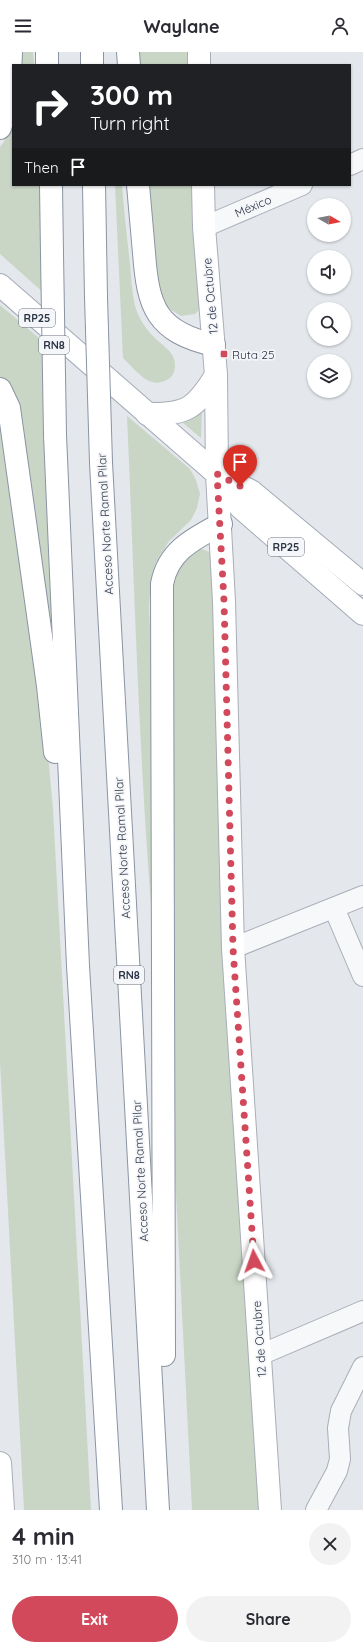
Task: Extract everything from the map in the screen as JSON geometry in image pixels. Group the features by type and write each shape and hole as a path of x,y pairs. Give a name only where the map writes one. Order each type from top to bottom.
{"main road":[{"path":"0,128 5,112 10,82 11,52"},
{"path":"47,52 47,64"},
{"path":"92,52 92,64"},
{"path":"128,52 129,64"},
{"path":"199,52 199,64"},
{"name":"RN8","path":"50,186 55,435 78,966 111,1510"},
{"name":"Acceso Norte Ramal Pilar","path":"94,186 101,463 158,1510"},
{"path":"138,186 146,274 150,298 155,309 160,317 177,332 187,338 214,345"},
{"name":"12 de Octubre","path":"203,186 204,227 216,375 217,474 221,524 233,948 270,1510"},
{"name":"RP25","path":"0,285 217,474 251,491 363,584"},
{"path":"147,414 170,415 187,409 203,395 216,375"},
{"path":"0,389 9,408 48,686 78,966"},
{"name":"RP25","path":"217,474 240,507 363,614"},
{"path":"158,1488 164,1371 162,584 167,566 180,549 198,536 221,524"},
{"path":"0,1464 3,1510"}],"street":[{"path":"351,165 363,159"},
{"name":"México","path":"204,227 300,186"},
{"path":"233,948 363,896"},
{"path":"334,908 363,976"},
{"path":"260,1355 363,1311"},
{"path":"316,1510 337,1471 340,1459 338,1428 342,1411 363,1367"}],"green space":[{"path":"21,52 33,52 34,64 19,64"},
{"path":"136,52 192,52 192,64 137,64"},
{"path":"12,109 12,186 39,186 45,294 0,254 0,147 4,142"},
{"path":"115,186 122,186 135,306 141,320 152,336 169,350 173,356 175,361 175,369 170,378 163,382 156,383 144,378 123,358"},
{"path":"146,186 198,186 201,308 195,314 181,316 165,306 158,289"},
{"path":"0,305 46,344 58,695 0,380"},
{"path":"202,409 201,438 183,423 195,417"},
{"path":"0,412 46,733 53,809 91,1510 24,1510 0,1062"},
{"path":"127,416 190,469 196,480 200,494 197,508 191,520 169,541 156,562 151,578 149,606 154,719 155,952 141,751"},
{"path":"193,549 202,549 207,551 215,562 263,1510 192,1510 175,1174 175,897 168,605 171,575"}],"place":[{"name":"Ruta 25","path":"224,354"}],"route":[{"path":"240,486 217,474 221,524 224,601 233,948 254,1261"}]}
